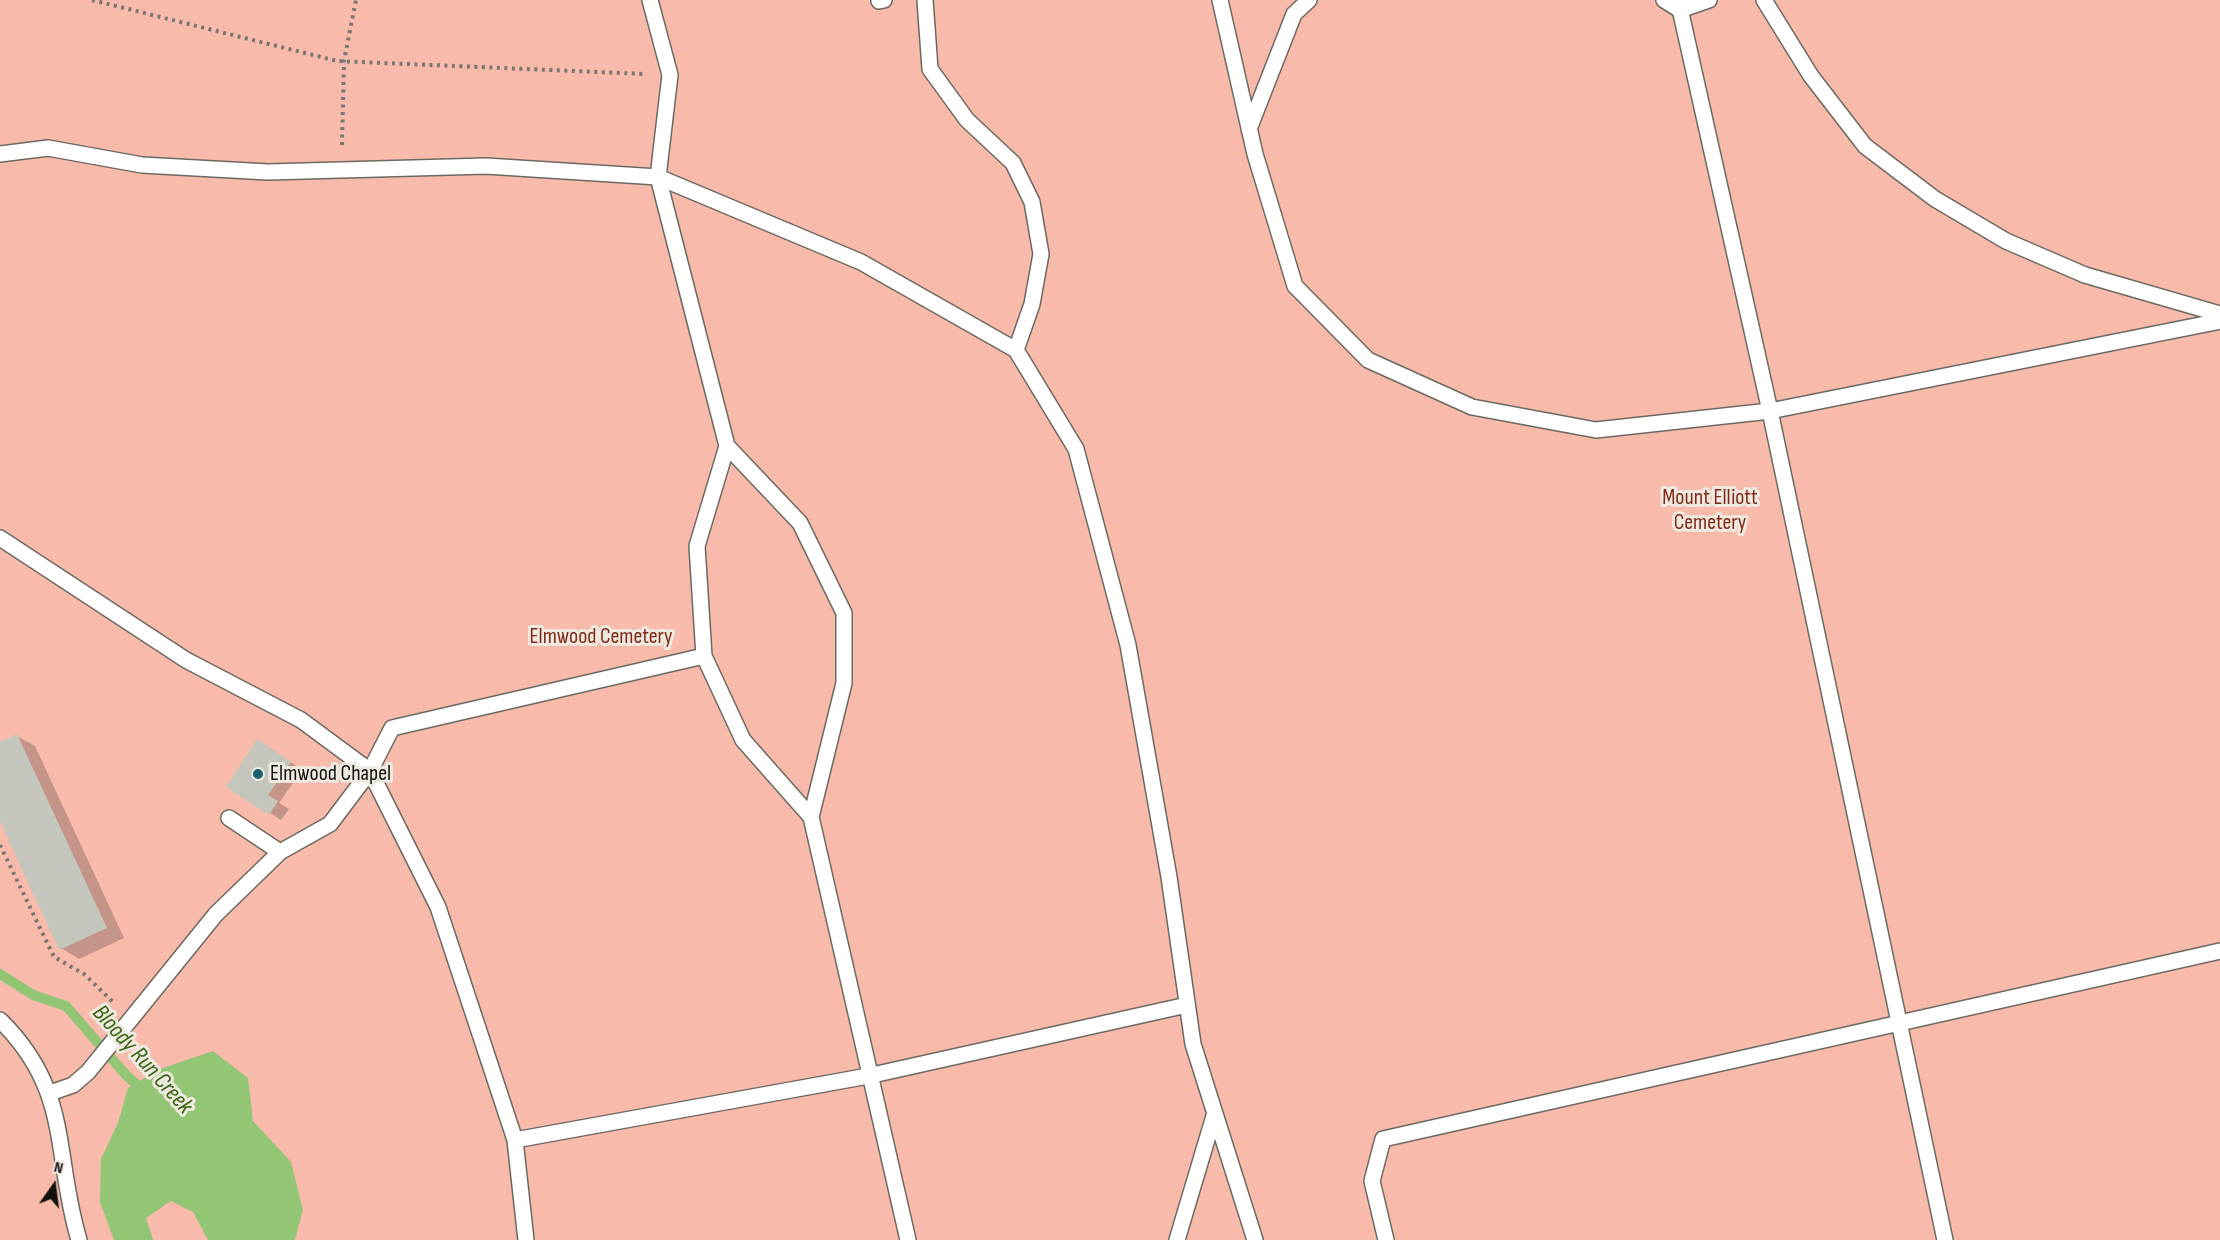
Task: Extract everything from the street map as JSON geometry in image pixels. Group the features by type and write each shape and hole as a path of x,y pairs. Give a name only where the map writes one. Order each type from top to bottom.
{"lane":[{"path":"650,0 670,75 658,177 727,446 800,523 844,613 844,683 810,817 868,1076 908,1240"},
{"path":"879,1 884,0"},
{"path":"926,0 930,69 967,120 1013,163 1032,202 1041,254 1032,304 1016,350"},
{"path":"1220,0 1249,129 1295,286 1368,360 1472,406 1596,430 1770,411 2220,321"},
{"path":"1249,129 1294,14 1309,0"},
{"path":"1664,0 1679,5 1709,0"},
{"path":"1764,0 1811,76 1865,146 1935,199 2006,241 2085,275 2220,314"},
{"path":"1679,5 1770,411 1945,1240"},
{"path":"0,154 48,148 142,165 268,172 486,166 658,177 861,262 1016,350 1076,449 1125,633 1169,877 1193,1044 1255,1240"},
{"path":"727,446 697,546 704,656 743,740 810,817"},
{"path":"0,538 186,660 301,720 370,771 438,907 515,1140 526,1240"},
{"path":"50,1093 73,1085 88,1072 216,914 280,852 330,824 370,771 392,728 704,656"},
{"path":"229,818 280,852"},
{"path":"1386,1240 1372,1180 1383,1139 2220,951"},
{"path":"515,1140 868,1076 1187,1005"},
{"path":"0,1020 23,1047 50,1093 60,1129 65,1180 79,1240"},
{"path":"1177,1240 1214,1116"}],"path":[{"path":"92,0 344,61 670,75"},
{"path":"341,170 344,61 356,0"},
{"path":"0,845 54,957 84,974 112,1000 130,1022"}],"green space":[{"path":"0,0 2220,0 2220,1240 0,1240"}],"shaded area":[{"path":"213,1051 248,1078 253,1121 291,1162 303,1210 295,1240 208,1240 193,1212 171,1201 146,1218 153,1240 114,1240 100,1202 101,1159 118,1123 128,1088 160,1069"}],"building":[{"path":"17,734 107,928 59,950 0,821 0,742"},
{"name":"Elmwood Chapel","path":"257,739 291,762 268,795 278,801 269,815 226,787"}],"waterway":[{"name":"Bloody Run Creek","path":"0,974 33,995 66,1006 126,1075 146,1093"}],"place":[{"name":"Elmwood Chapel","path":"258,774"}],"park label":[{"name":"Mount Elliott Cemetery","path":"1710,510"},
{"name":"Elmwood Cemetery","path":"601,637"}]}
